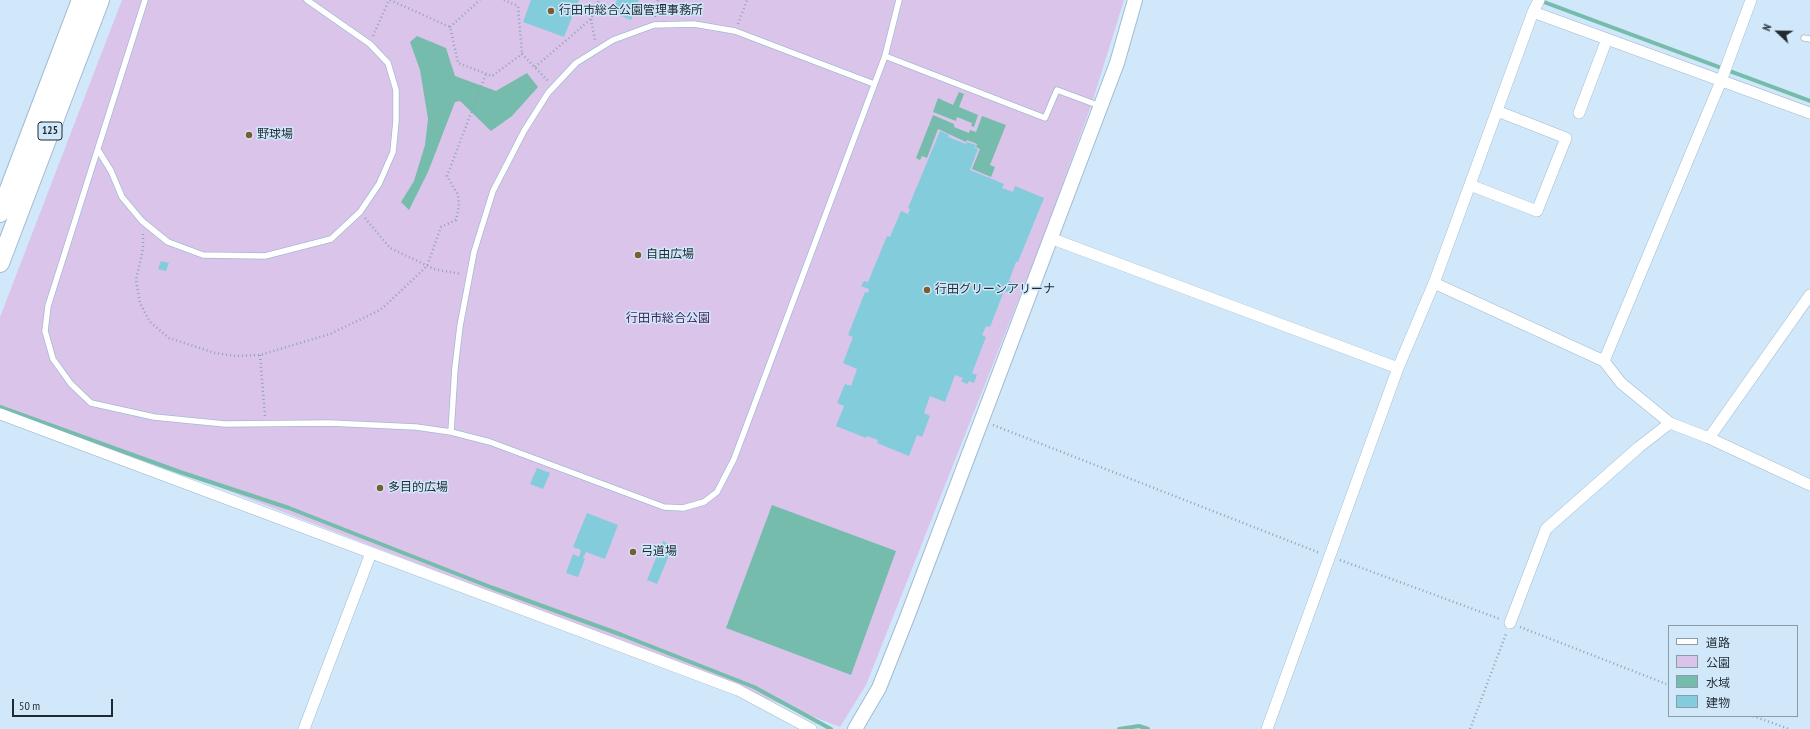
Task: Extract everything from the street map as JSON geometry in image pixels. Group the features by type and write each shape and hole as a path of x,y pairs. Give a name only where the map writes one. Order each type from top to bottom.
{"highway":[{"name":"125","path":"0,213 81,0"},
{"name":"125","path":"0,263 100,0"}],"street":[{"path":"855,729 879,688 1117,63 1135,0"},
{"path":"1267,729 1398,368 1434,283 1533,12 1539,0"},
{"path":"1604,361 1721,80 1751,0"},
{"path":"1533,12 1810,113"},
{"path":"1579,113 1607,39"},
{"path":"1470,185 1537,211 1566,138 1497,111"},
{"path":"1050,238 1398,368"},
{"path":"1434,283 1604,361 1621,383 1670,423 1709,438 1810,485"},
{"path":"1709,438 1810,295"},
{"path":"0,414 738,690 811,729"},
{"path":"1510,622 1546,528 1639,447 1670,423"},
{"path":"304,729 371,553"}],"lane":[{"path":"145,0 48,306 45,332 53,359 71,384 91,403 154,417 225,424 337,423 416,427 451,432 490,442 664,507 683,508 704,502 717,492 734,459 885,56 899,0"},
{"path":"98,150 111,171 122,197 142,221 168,242 203,256 265,256 331,239 360,212 379,184 393,152 396,121 396,90 388,63 370,44 307,0"},
{"path":"451,432 455,368 469,276 474,252 493,191 524,131 554,87 576,63 613,40 654,25 694,24 735,31 874,84"},
{"path":"885,56 1045,118 1057,90 1100,106"}],"path":[{"path":"370,44 390,0 450,27"},
{"path":"450,27 480,0"},
{"path":"504,0 518,6 522,54 554,87"},
{"path":"535,67 591,19 599,0"},
{"path":"654,25 658,0"},
{"path":"694,24 701,0"},
{"path":"735,31 747,0"},
{"path":"591,19 597,50"},
{"path":"450,27 458,63 486,74 492,76 522,54"},
{"path":"142,221 144,250 136,280 140,303 150,322 169,338 215,353 236,356 260,355 330,334 380,310 427,266 441,227 456,220 459,206 458,195 448,176 486,74"},
{"path":"360,212 390,248 434,270 469,276"},
{"path":"260,355 265,424"},
{"path":"981,420 1329,556 1510,622 1668,685"},
{"path":"1470,729 1510,622"},
{"path":"1756,717 1789,729"}],"green space":[{"name":"行田市総合公園","path":"122,0 1124,0 1092,103 1044,235 866,685 840,727 180,472 20,415 0,405 0,317"}],"water":[{"path":"417,36 446,48 455,76 496,91 527,73 538,87 512,116 491,131 460,101 455,102 428,172 409,210 401,202 414,181 425,145 428,119 420,70 410,42"},
{"path":"959,92 964,94 959,107 978,115 974,127 971,126 972,123 957,117 956,121 933,112 938,98 953,105"},
{"path":"933,115 954,124 954,127 969,133 970,130 976,132 982,116 1006,125 990,165 995,167 991,177 972,169 980,149 976,147 977,144 967,140 966,142 938,129 927,158 922,156 920,160 916,158"},
{"path":"772,505 896,551 851,675 726,628"}],"building":[{"name":"行田市総合公園管理事務所","path":"531,0 579,0 564,37 523,22"},
{"path":"617,0 639,0 631,20 612,12"},
{"path":"940,131 949,135 948,137 966,144 967,142 976,145 975,148 978,149 970,170 1004,184 1002,188 1013,192 1015,186 1044,198 1009,281 1014,283 1010,293 1004,291 990,327 986,326 982,335 986,337 972,373 977,375 974,383 969,381 967,384 961,381 963,378 955,375 945,402 930,396 924,413 930,416 922,437 917,435 909,456 877,443 878,440 867,436 866,438 836,426 844,406 837,403 845,384 851,386 857,369 843,363 853,337 848,335 865,292 868,293 869,289 861,286 864,281 868,282 887,236 890,237 901,211 908,214 910,209 908,208"},
{"path":"161,261 169,263 166,271 158,269"},
{"path":"537,468 550,473 543,489 530,484"},
{"path":"587,513 618,525 605,559 586,552 578,577 566,573 573,554 579,557 581,550 573,547"},
{"path":"663,541 673,546 657,584 647,580"}],"waterway":[{"path":"1541,1 1810,101"},
{"path":"0,407 180,472 289,508 493,588 622,635 754,687 831,729"},
{"path":"1119,729 1139,726 1148,729"}],"place":[{"name":"行田市総合公園管理事務所","path":"551,11"},
{"name":"野球場","path":"249,135"},
{"name":"自由広場","path":"638,255"},
{"name":"行田グリーンアリーナ","path":"927,290"},
{"name":"多目的広場","path":"380,488"},
{"name":"弓道場","path":"633,552"}]}
